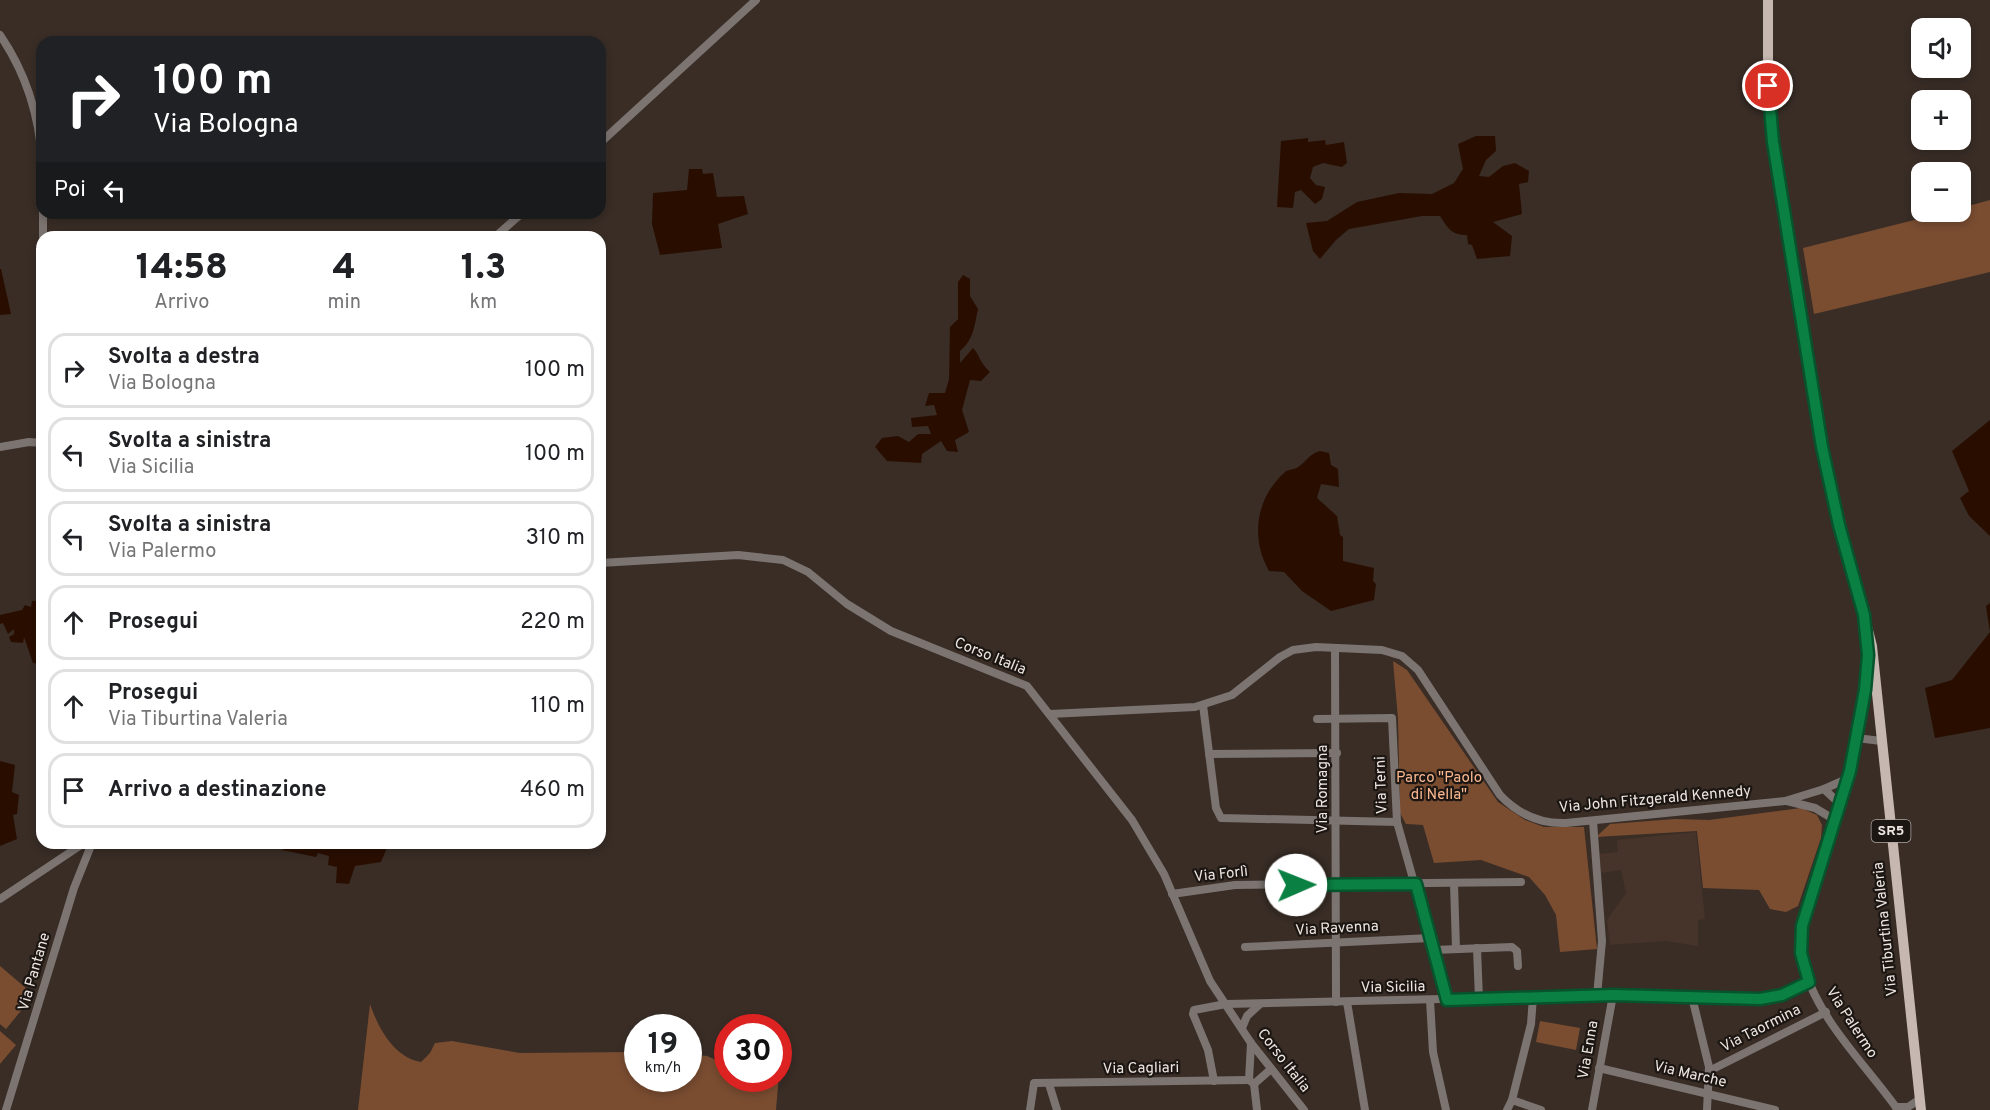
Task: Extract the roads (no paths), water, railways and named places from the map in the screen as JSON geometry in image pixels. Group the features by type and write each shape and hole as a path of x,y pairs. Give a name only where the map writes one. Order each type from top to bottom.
{"main road":[{"name":"Via Tiburtina Valeria","path":"1768,0 1768,86 1774,151 1822,447 1839,525 1873,652 1921,1104"}],"street":[{"path":"606,138 756,0"},
{"path":"0,35 15,60 36,115"},
{"path":"502,231 515,219"},
{"path":"0,447 36,443"},
{"name":"Corso Italia","path":"606,562 738,555 765,556 788,561 808,572 860,613 891,631 1024,684 1032,691 1126,811 1153,853 1206,973 1251,1043 1304,1110"},
{"name":"Via Palermo","path":"1864,615 1868,661 1857,738 1849,778 1802,926 1801,953 1809,982 1860,1063 1898,1109 1921,1104"},
{"name":"Via John Fitzgerald Kennedy","path":"1050,714 1203,705 1232,695 1288,652 1306,648 1387,651 1410,662 1425,679 1497,790 1518,810 1545,822 1593,821 1785,801 1824,789 1849,778"},
{"name":"Via Romagna","path":"1335,648 1336,1002"},
{"path":"1203,705 1216,812 1221,818 1397,822"},
{"name":"Via Terni","path":"1337,719 1392,718 1397,822 1447,1000"},
{"path":"1317,719 1337,719"},
{"path":"1857,738 1881,741"},
{"path":"1209,754 1336,753"},
{"path":"1824,789 1841,805"},
{"name":"Via John Fitzgerald Kennedy","path":"1785,801 1815,808 1835,820"},
{"path":"1593,821 1602,941 1598,996"},
{"path":"0,899 75,849"},
{"name":"Via Pantane","path":"6,1110 74,888 90,849"},
{"name":"Via Forlì","path":"1172,894 1235,885 1521,882"},
{"path":"1454,883 1456,949"},
{"name":"Via Ravenna","path":"1245,947 1430,938"},
{"path":"1433,950 1514,947 1517,951 1518,966"},
{"path":"1477,948 1479,999"},
{"name":"Via Sicilia","path":"1214,1081 1208,1050 1193,1013 1197,1008 1226,1004 1613,995 1764,999 1782,995 1809,982"},
{"name":"Via Enna","path":"1592,1110 1613,995"},
{"path":"1507,1110 1512,1100 1530,1030 1533,997"},
{"path":"1692,997 1709,1071 1707,1110"},
{"path":"1430,1000 1433,1052 1446,1110"},
{"path":"1347,1002 1365,1110"},
{"name":"Corso Italia","path":"1242,1028 1247,1016 1261,1003"},
{"name":"Via Taormina","path":"1709,1071 1826,1012"},
{"path":"1251,1043 1252,1082 1257,1110"},
{"name":"Via Marche","path":"1599,1068 1709,1092 1775,1110"},
{"path":"1252,1082 1271,1069"},
{"name":"Via Cagliari","path":"1030,1110 1034,1083 1252,1082"},
{"path":"1048,1084 1057,1110"},
{"path":"1512,1100 1541,1110"}],"park label":[{"name":"Parco \"Paolo di Nella\"","path":"1439,786"}]}
